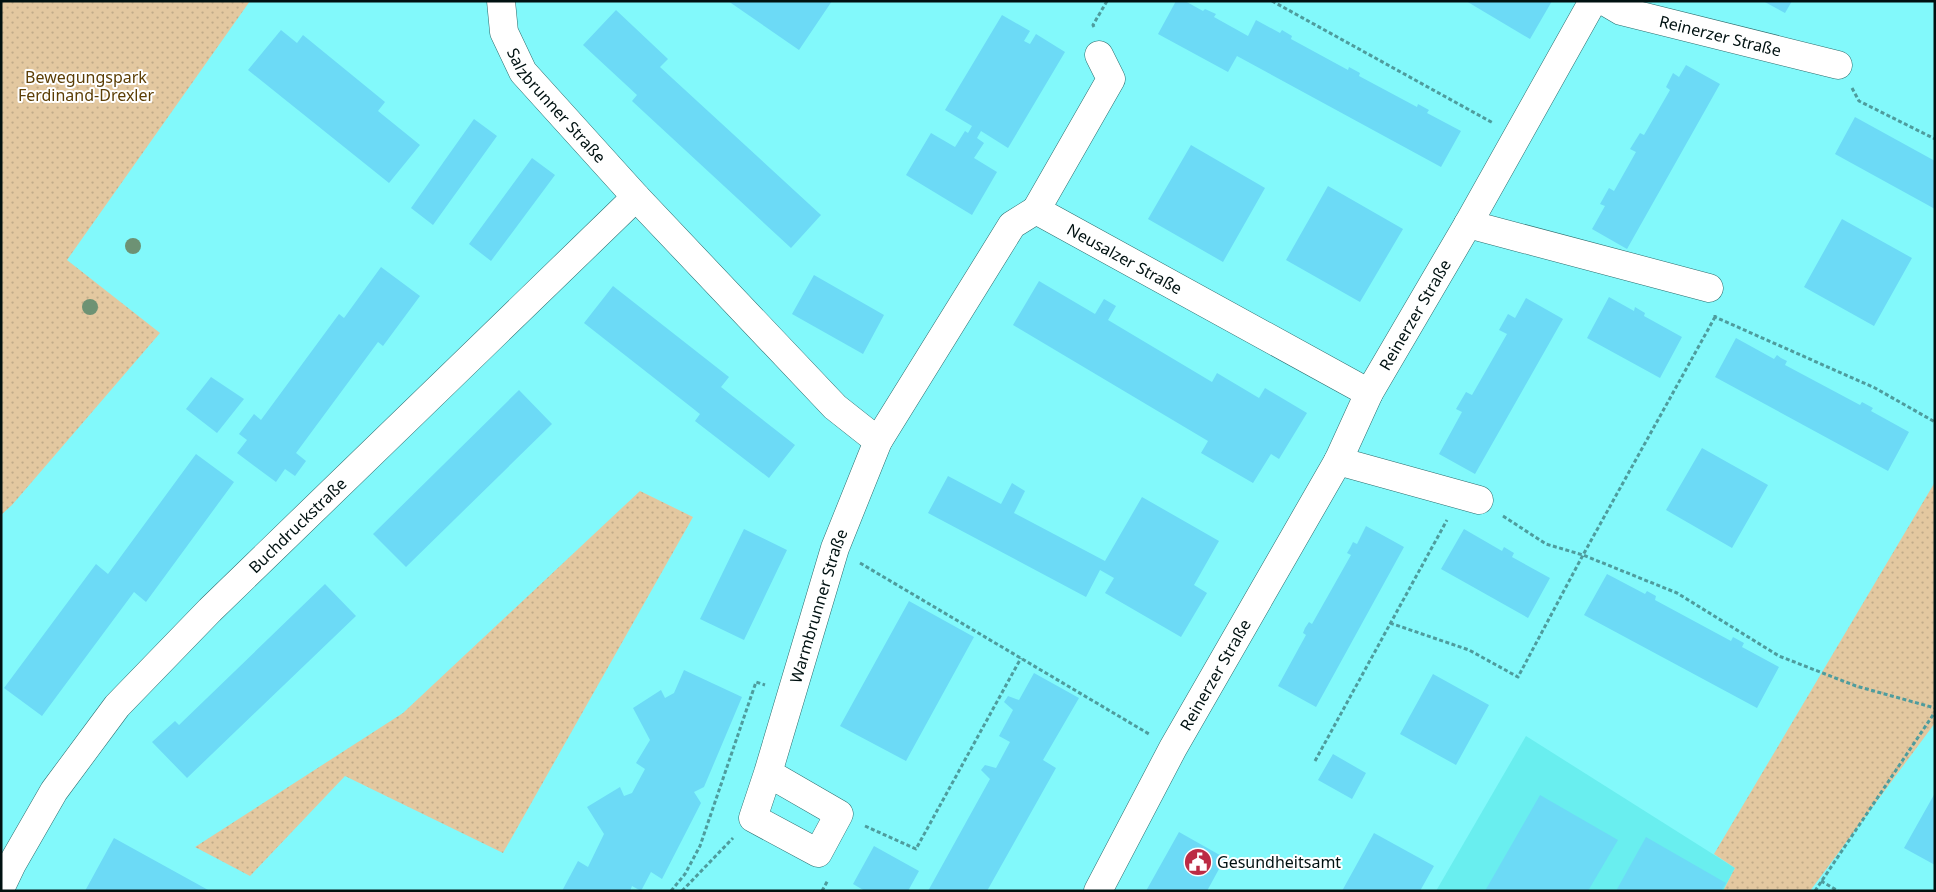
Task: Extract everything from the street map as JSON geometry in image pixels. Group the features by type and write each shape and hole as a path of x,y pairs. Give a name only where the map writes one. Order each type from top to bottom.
{"street":[{"name":"Salzbrunner Straße","path":"501,1 504,32 522,72 636,197"},
{"name":"Reinerzer Straße","path":"1098,891 1173,748 1338,461 1369,394 1468,224 1593,1"},
{"name":"Reinerzer Straße","path":"1604,1 1621,11 1838,65"},
{"path":"1036,210 1112,79 1099,55"},
{"path":"636,197 835,407 878,441"},
{"name":"Buchdruckstraße","path":"1,888 12,864 54,791 117,706 210,610 636,197"},
{"name":"Neusalzer Straße","path":"1036,210 1369,394"},
{"name":"Warmbrunner Straße","path":"752,818 768,773 835,548 878,441 1012,225 1036,210"},
{"path":"1468,224 1709,288"},
{"path":"1338,461 1470,498"},
{"path":"752,818 818,853 839,814 768,773"}],"path":[{"path":"1272,1 1517,136"},
{"path":"1838,65 1859,101 1935,139"},
{"path":"1390,623 1469,650 1518,677 1583,555 1715,317 1709,288"},
{"path":"1715,317 1875,388 1935,422"},
{"path":"1315,761 1390,623 1470,498 1546,544 1583,555 1677,593 1779,656 1856,686 1935,708"},
{"path":"835,548 1173,748"},
{"path":"839,814 916,849 1021,658"},
{"path":"672,891 685,874 700,846 756,682 792,694"},
{"path":"1814,891 1935,712"},
{"path":"682,891 752,818"},
{"path":"1821,881 1838,891"}],"shaded area":[{"path":"1526,736 1735,868 1723,891 1436,891"}],"green space":[{"name":"Bewegungspark Ferdinand-Drexler","path":"1,1 250,1 67,260 160,333 12,505 1,515"},
{"path":"1935,482 1935,723 1810,891 1723,891 1735,868 1714,854"},
{"path":"640,491 693,517 503,853 345,776 250,876 195,847 403,713"}],"building":[{"path":"728,1 832,1 799,50"},
{"path":"1176,1 1185,1 1203,11 1205,9 1216,14 1214,17 1248,36 1256,20 1280,33 1282,30 1292,36 1291,39 1348,70 1349,67 1360,73 1359,76 1417,107 1418,104 1429,110 1427,113 1461,131 1441,167 1237,56 1228,72 1158,34"},
{"path":"1466,1 1552,1 1530,39"},
{"path":"1763,1 1792,1 1785,13"},
{"path":"616,10 668,59 660,67 821,215 791,248 632,101 637,95 583,45"},
{"path":"1002,15 1030,31 1024,41 1030,44 1036,34 1065,52 1008,148 981,131 977,138 984,143 974,158 997,172 972,215 906,175 931,133 955,147 965,131 968,133 972,126 945,110"},
{"path":"281,30 297,43 303,35 385,102 378,111 420,145 389,183 248,70"},
{"path":"1686,65 1720,84 1627,249 1592,229 1605,206 1600,204 1609,188 1614,191 1636,152 1630,149 1640,133 1644,135 1670,90 1666,87 1673,73 1679,77"},
{"path":"1855,117 1935,161 1935,209 1835,154"},
{"path":"474,119 497,136 433,225 411,208"},
{"path":"1191,145 1265,188 1223,262 1148,219"},
{"path":"532,158 555,175 491,261 469,244"},
{"path":"1328,186 1403,229 1360,302 1286,260"},
{"path":"1842,219 1912,258 1874,326 1804,287"},
{"path":"381,267 420,296 383,346 378,342 296,453 306,461 295,476 285,469 276,482 237,453 247,440 239,434 254,414 261,420 339,314 344,318"},
{"path":"814,275 884,315 863,354 792,314"},
{"path":"1039,281 1095,314 1104,299 1116,306 1108,320 1212,382 1217,373 1259,398 1265,388 1307,413 1279,459 1271,454 1253,483 1201,453 1208,441 1013,325"},
{"path":"613,286 729,377 721,387 795,445 769,478 695,421 700,414 584,323"},
{"path":"1609,297 1634,311 1635,307 1645,313 1644,316 1682,337 1660,378 1587,338"},
{"path":"1526,298 1563,319 1475,474 1439,454 1462,412 1456,409 1466,392 1472,395 1507,334 1499,330 1508,314 1515,318"},
{"path":"1736,338 1774,359 1777,355 1787,361 1785,365 1860,405 1862,402 1873,408 1871,411 1909,432 1888,471 1715,377"},
{"path":"211,377 244,399 217,433 186,409"},
{"path":"519,390 552,424 406,567 373,534"},
{"path":"1702,448 1768,485 1732,548 1666,510"},
{"path":"196,454 234,482 146,602 134,592 42,716 4,688 96,564 108,574"},
{"path":"948,476 1001,504 1012,483 1025,491 1014,513 1105,561 1142,497 1219,541 1194,585 1207,593 1181,637 1105,593 1114,578 1100,570 1086,597 928,513"},
{"path":"1366,526 1404,547 1316,707 1278,686 1306,635 1303,633 1305,628 1309,622 1312,624 1351,555 1347,553 1353,542 1357,544"},
{"path":"744,529 787,550 744,640 700,619"},
{"path":"1464,529 1502,551 1504,547 1514,553 1512,557 1550,578 1528,618 1441,569"},
{"path":"1607,574 1645,594 1647,591 1656,596 1655,600 1731,641 1733,637 1744,643 1742,647 1779,667 1757,708 1584,615"},
{"path":"325,584 356,616 187,778 152,742 175,721 179,725"},
{"path":"909,601 974,637 906,761 840,726"},
{"path":"684,670 742,697 704,787 694,792 701,803 662,879 651,872 641,891 632,886 630,891 562,891 578,861 588,867 604,834 587,807 620,787 624,796 632,793 645,769 636,763 650,740 633,708 661,690 665,698 674,693"},
{"path":"1034,673 1079,698 1043,760 1056,768 987,891 928,891 990,779 981,770 985,765 996,768 1010,742 999,736 1013,710 1004,702 1008,696 1019,700"},
{"path":"1433,674 1489,705 1456,765 1400,734"},
{"path":"1333,754 1366,773 1352,799 1318,780"},
{"path":"1935,793 1935,865 1904,848"},
{"path":"1540,795 1618,840 1588,891 1485,891"},
{"path":"1179,832 1225,858 1207,891 1146,891"},
{"path":"1374,833 1434,866 1420,891 1342,891"},
{"path":"1646,837 1726,883 1721,891 1616,891"},
{"path":"114,838 210,891 85,891"},
{"path":"874,846 919,871 908,891 865,891 853,884"}],"place":[{"name":"Gesundheitsamt","path":"1198,862"}]}
